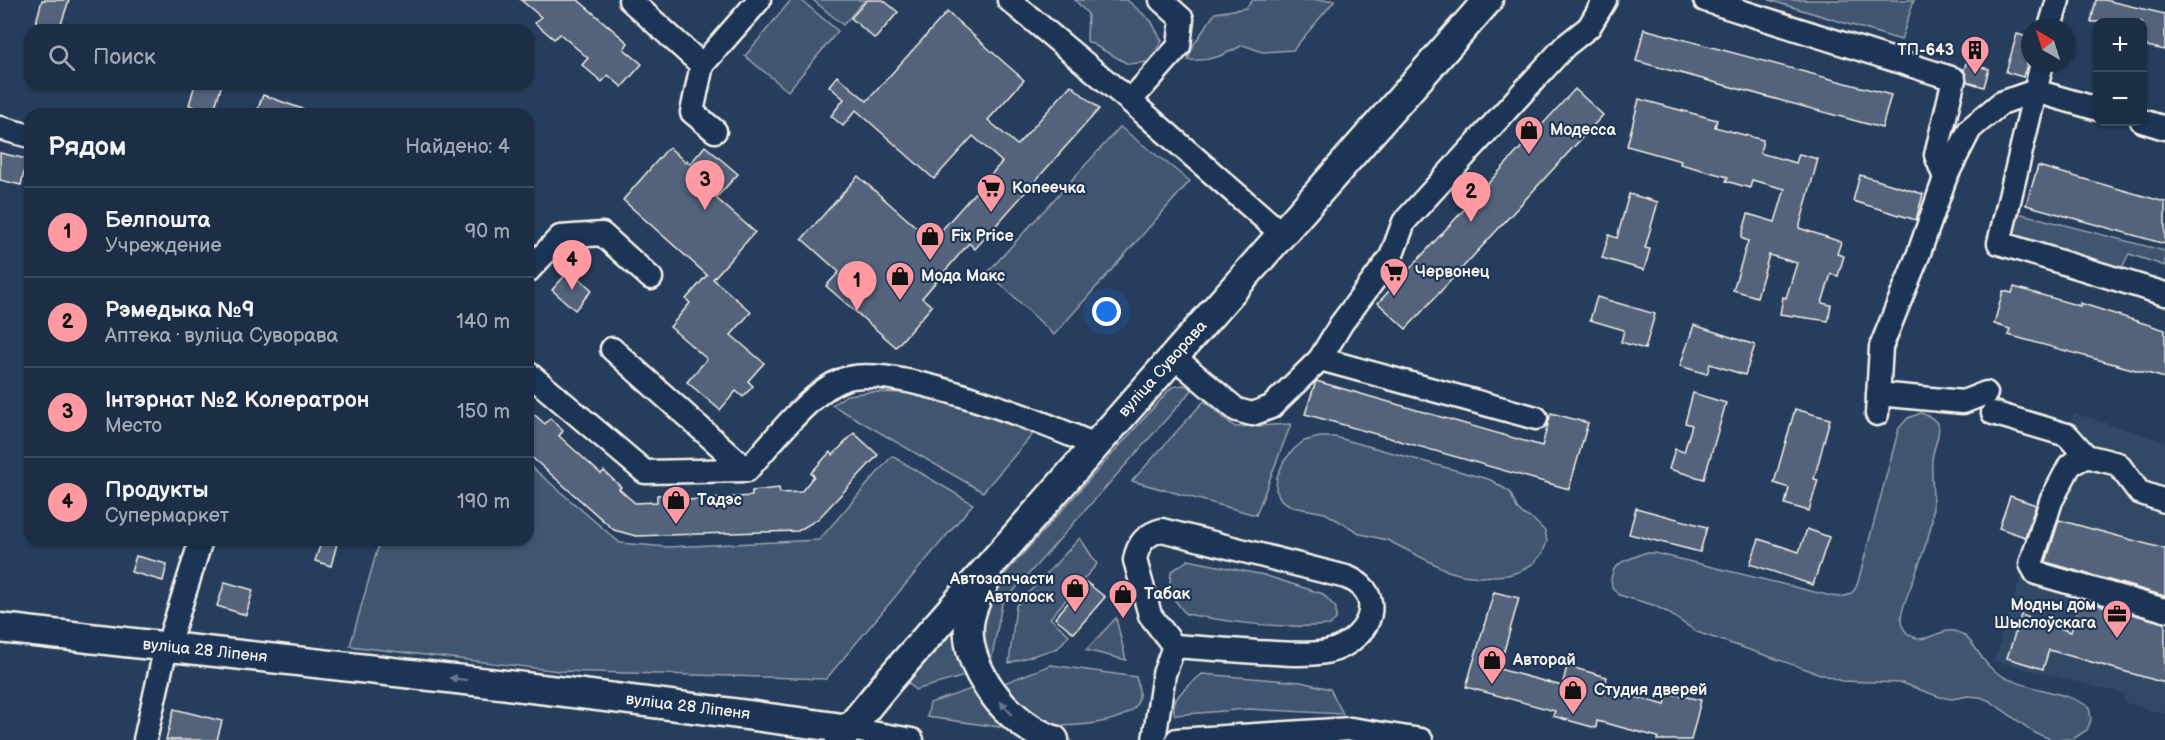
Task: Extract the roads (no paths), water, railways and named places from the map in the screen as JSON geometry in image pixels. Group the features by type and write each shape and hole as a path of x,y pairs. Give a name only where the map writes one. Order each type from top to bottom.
{"main road":[{"name":"вуліца Суворава","path":"844,734 1095,445 1488,0"},
{"path":"1006,548 976,599 970,619 972,646 982,678 997,698 1028,728 1054,740"},
{"name":"вуліца 28 Ліпеня","path":"0,628 164,655 737,730 844,734"},
{"name":"вуліца 28 Ліпеня","path":"0,646 164,655"}],"street":[{"path":"630,0 702,65"},
{"path":"715,131 692,112 702,65 759,0"},
{"path":"1009,0 1130,101 1282,234"},
{"path":"1130,101 1179,46 1182,19 1161,0"},
{"path":"1174,357 1237,410 1252,414 1271,407 1320,359 1341,324 1391,257 1404,222 1565,46 1589,27 1605,0"},
{"path":"1706,0 1954,79 1936,155 1945,178"},
{"path":"2053,18 2058,0"},
{"path":"2040,72 1999,243 2165,294"},
{"path":"2093,108 2035,91 2001,103 1970,129 1945,178 1919,253 1881,347 1877,404 1989,403 2067,435 2086,456 2118,464 2139,492 2165,501"},
{"path":"2147,123 2165,128"},
{"path":"0,128 24,134"},
{"path":"534,265 560,237 602,234 651,278"},
{"path":"612,349 747,470"},
{"path":"1320,359 1536,418"},
{"path":"534,377 645,472 747,470 814,398 842,380 865,375 921,384 1006,410 1095,445"},
{"path":"2086,456 2070,465 2051,501 2031,564 2036,573 2165,610"},
{"path":"1162,530 1346,577 1356,581 1365,589 1370,599 1368,620 1361,632 1351,641 1326,652 1288,654 1174,646 1150,615 1135,560 1146,537 1162,530"},
{"path":"145,740 164,655 199,546"},
{"path":"1154,740 1164,674 1174,646"},
{"path":"1177,740 1351,729 1371,736 1421,740"},
{"path":"844,734 912,740"}],"place":[{"name":"ТП-643","path":"1975,76"},
{"name":"Модесса","path":"1529,156"},
{"name":"Інтэрнат №2 Колератрон","path":"705,210"},
{"name":"Копеечка","path":"991,214"},
{"name":"Рэмедыка №9","path":"1471,222"},
{"name":"Fix Price","path":"930,262"},
{"name":"Продукты","path":"572,290"},
{"name":"Червонец","path":"1394,298"},
{"name":"Мода Макс","path":"900,302"},
{"name":"Белпошта","path":"857,311"},
{"name":"Тадэс","path":"676,526"},
{"name":"Автозапчасти Автолоск","path":"1075,614"},
{"name":"Табак","path":"1123,620"},
{"name":"Модны дом Шыслоўскага","path":"2117,640"},
{"name":"Авторай","path":"1492,686"},
{"name":"Студия дверей","path":"1573,716"}]}
